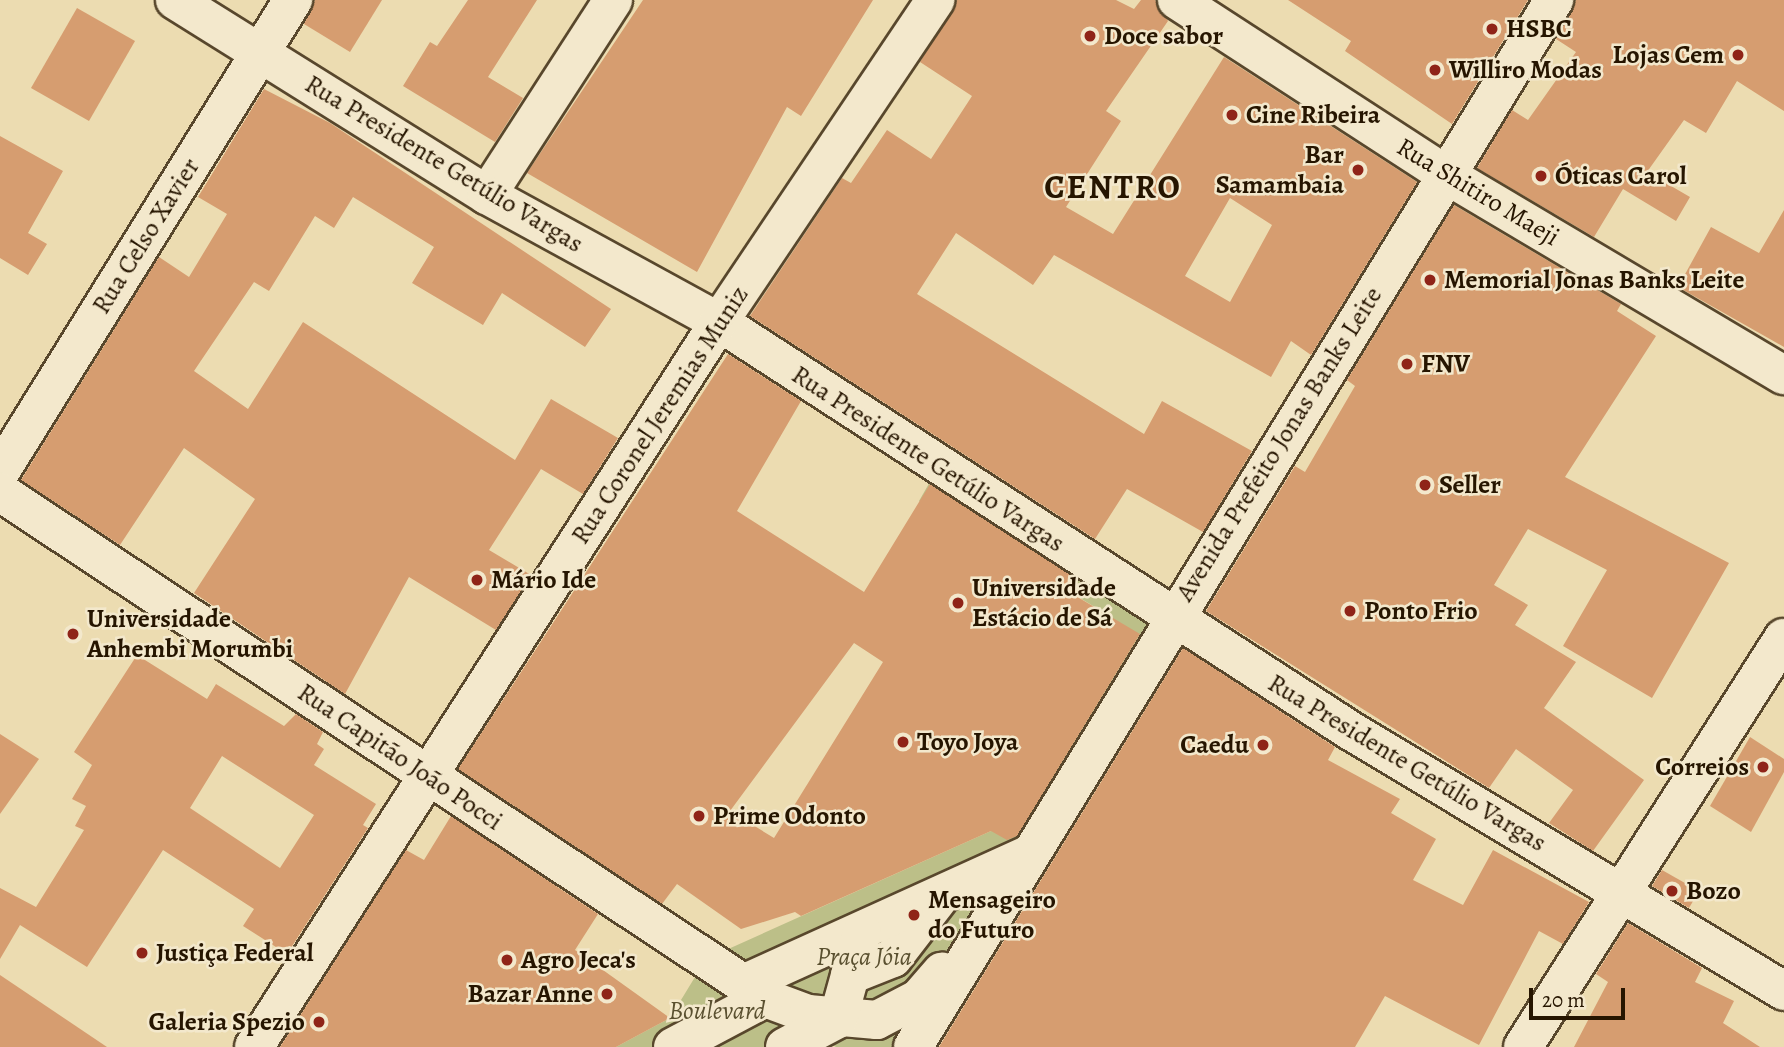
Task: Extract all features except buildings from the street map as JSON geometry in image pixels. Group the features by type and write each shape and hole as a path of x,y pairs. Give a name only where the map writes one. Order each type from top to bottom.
{"street":[{"name":"Rua Presidente Getúlio Vargas","path":"176,0 487,195 719,322 1172,617 1784,991"},
{"name":"Rua Celso Xavier","path":"0,472 293,0"},
{"path":"487,195 613,0"},
{"name":"Rua Coronel Jeremias Muniz","path":"254,1047 719,322 935,0"},
{"name":"Rua Shitiro Maeji","path":"1177,0 1445,174 1784,375"},
{"name":"Avenida Prefeito Jonas Banks Leite","path":"913,1047 1004,889 1554,0"},
{"name":"Rua Capitão João Pocci","path":"0,492 754,991"},
{"path":"1523,1047 1619,892 1784,638"},
{"path":"673,1047 754,991 862,932 1025,856"},
{"name":"Avenida Prefeito Jonas Banks Leite","path":"754,991 838,1019 877,1020 919,998 1004,889"},
{"path":"850,975 893,958 942,895"},
{"path":"785,1047 838,1019 862,932"}],"green space":[{"name":"Praça Jóia","path":"939,466 1172,617 907,1047 836,1047 822,1038 806,1047 616,1047 670,1018 706,959 991,831 1113,618 919,501"}],"place":[{"name":"HSBC","path":"1492,29"},
{"name":"Doce sabor","path":"1090,36"},
{"name":"Lojas Cem","path":"1738,55"},
{"name":"Williro Modas","path":"1435,70"},
{"name":"Cine Ribeira","path":"1232,115"},
{"name":"Bar Samambaia","path":"1358,170"},
{"name":"Óticas Carol","path":"1541,176"},
{"name":"Memorial Jonas Banks Leite","path":"1430,280"},
{"name":"FNV","path":"1407,364"},
{"name":"Seller","path":"1425,485"},
{"name":"Mário Ide","path":"477,580"},
{"name":"Universidade Estácio de Sá","path":"958,603"},
{"name":"Ponto Frio","path":"1350,611"},
{"name":"Universidade Anhembi Morumbi","path":"73,634"},
{"name":"Toyo Joya","path":"903,742"},
{"name":"Caedu","path":"1263,745"},
{"name":"Correios","path":"1763,767"},
{"name":"Prime Odonto","path":"699,816"},
{"name":"Bozo","path":"1672,891"},
{"name":"Mensageiro do Futuro","path":"914,915"},
{"name":"Justiça Federal","path":"142,953"},
{"name":"Agro Jeca's","path":"507,960"},
{"name":"Bazar Anne","path":"607,994"},
{"name":"Galeria Spezio","path":"319,1022"}],"district":[{"name":"CENTRO","path":"1113,187"}],"park label":[{"name":"Boulevard","path":"717,1011"}]}
